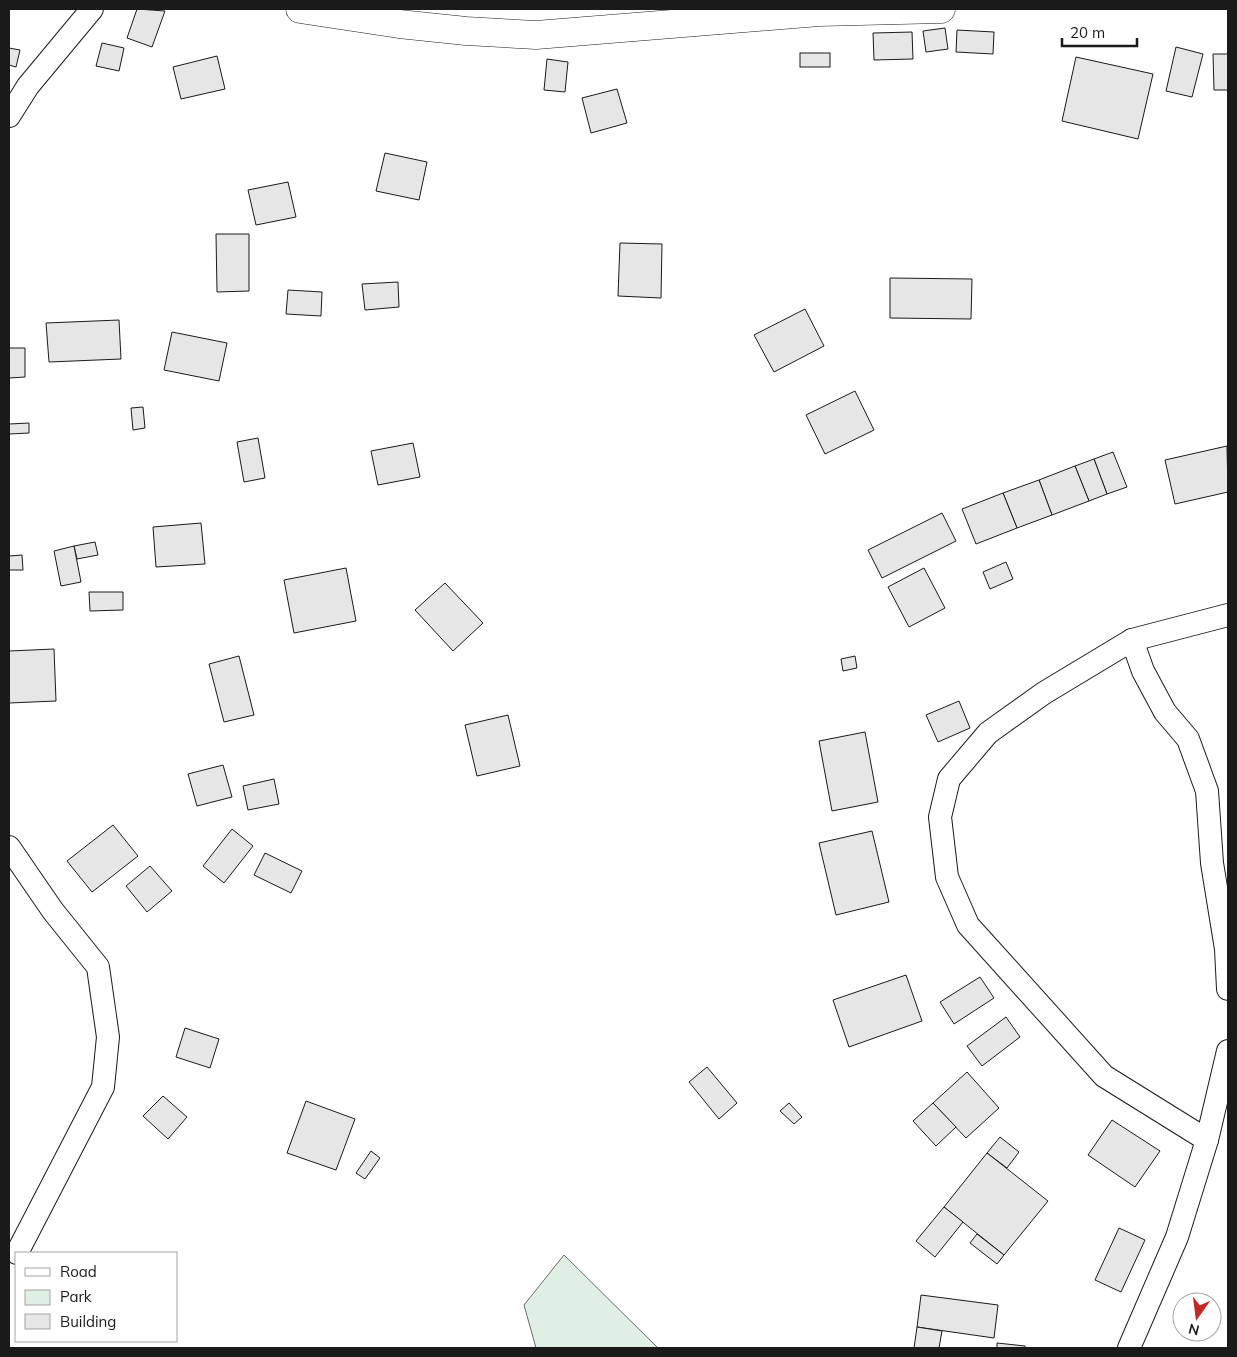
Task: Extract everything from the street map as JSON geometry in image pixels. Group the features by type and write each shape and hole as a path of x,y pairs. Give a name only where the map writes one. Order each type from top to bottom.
{"street":[{"path":"9,116 28,86 92,9"},
{"path":"300,9 408,25 536,35 818,12 940,9"},
{"path":"1207,1140 1104,1076 968,925 947,876 940,817 949,779 988,733 1044,693 1132,640 1228,615"},
{"path":"1132,640 1142,672 1165,712 1188,739 1207,791 1212,863 1226,949 1228,989"},
{"path":"9,846 53,911 98,967 108,1038 103,1087 17,1252"},
{"path":"1129,1348 1177,1238 1207,1140 1228,1050"},
{"path":"9,1267 15,1256"}],"green space":[{"path":"564,1255 658,1348 536,1348 524,1305"}],"building":[{"path":"137,9 165,11 152,47 127,38"},
{"path":"945,28 948,49 926,52 923,31"},
{"path":"957,30 994,32 993,54 956,52"},
{"path":"912,32 913,59 874,60 873,33"},
{"path":"102,43 124,48 119,71 96,66"},
{"path":"1176,47 1203,54 1192,97 1166,91"},
{"path":"9,48 20,50 16,67 9,65"},
{"path":"800,53 830,53 830,67 800,67"},
{"path":"1213,54 1228,54 1228,90 1214,90"},
{"path":"217,56 225,89 181,99 173,67"},
{"path":"1076,57 1153,74 1138,139 1062,121"},
{"path":"547,59 568,62 565,92 544,90"},
{"path":"617,89 627,123 591,133 582,98"},
{"path":"385,153 427,162 419,200 376,191"},
{"path":"288,182 296,217 256,225 248,190"},
{"path":"216,234 249,234 249,291 217,292"},
{"path":"620,243 662,244 661,298 618,296"},
{"path":"890,278 972,279 971,319 890,318"},
{"path":"398,282 399,307 365,310 362,284"},
{"path":"288,290 322,292 321,316 286,314"},
{"path":"805,309 824,346 774,372 754,335"},
{"path":"119,320 121,359 49,362 46,323"},
{"path":"172,332 227,343 219,381 164,370"},
{"path":"9,348 25,348 25,377 9,378"},
{"path":"855,391 874,430 825,454 806,415"},
{"path":"143,407 145,428 133,430 131,408"},
{"path":"29,423 29,433 9,434 9,424"},
{"path":"258,438 265,478 244,482 237,442"},
{"path":"413,443 420,477 378,485 371,451"},
{"path":"1227,446 1228,492 1175,504 1165,460"},
{"path":"1113,452 1127,487 1107,494 1094,459"},
{"path":"1094,459 1107,494 1089,501 1075,466"},
{"path":"1075,466 1089,501 1052,515 1039,480"},
{"path":"1039,480 1052,515 1017,528 1003,493"},
{"path":"1003,493 1017,528 976,544 962,509"},
{"path":"942,513 956,541 882,578 868,550"},
{"path":"201,523 205,564 156,567 153,527"},
{"path":"95,542 98,555 77,559 74,546"},
{"path":"74,546 81,582 61,586 54,551"},
{"path":"22,555 23,570 9,570 9,556"},
{"path":"1006,562 1013,579 990,589 983,572"},
{"path":"346,568 356,621 294,633 284,580"},
{"path":"924,568 945,608 909,627 888,587"},
{"path":"445,583 483,623 453,651 415,610"},
{"path":"89,592 123,592 123,610 90,611"},
{"path":"54,649 56,701 9,703 9,651"},
{"path":"239,656 254,715 224,722 209,664"},
{"path":"855,656 857,668 843,671 841,659"},
{"path":"959,701 970,728 938,742 926,715"},
{"path":"508,715 520,766 477,776 465,725"},
{"path":"865,732 878,802 832,811 819,741"},
{"path":"223,765 232,797 197,806 188,774"},
{"path":"274,779 279,804 248,810 243,786"},
{"path":"113,825 138,856 92,892 67,861"},
{"path":"232,829 253,846 224,883 203,866"},
{"path":"872,831 889,902 836,915 819,843"},
{"path":"265,853 302,871 291,893 254,875"},
{"path":"150,866 172,891 147,912 126,886"},
{"path":"906,975 922,1021 849,1047 833,1000"},
{"path":"980,977 994,998 954,1024 940,1002"},
{"path":"1006,1017 1020,1037 982,1066 967,1046"},
{"path":"185,1028 219,1039 210,1068 176,1057"},
{"path":"707,1067 737,1103 719,1119 689,1082"},
{"path":"967,1072 999,1108 966,1138 933,1103"},
{"path":"163,1096 187,1117 168,1139 143,1116"},
{"path":"306,1101 355,1119 336,1170 287,1153"},
{"path":"789,1103 802,1117 794,1124 780,1111"},
{"path":"933,1103 956,1127 936,1146 913,1121"},
{"path":"1112,1120 1160,1151 1135,1187 1088,1155"},
{"path":"1000,1137 1019,1152 1007,1168 987,1153"},
{"path":"371,1151 380,1158 365,1179 356,1173"},
{"path":"987,1153 1048,1201 1004,1255 944,1207"},
{"path":"944,1207 963,1222 935,1257 916,1241"},
{"path":"1119,1228 1145,1240 1121,1292 1095,1280"},
{"path":"977,1234 1004,1255 997,1264 970,1243"},
{"path":"921,1295 998,1305 994,1338 917,1327"},
{"path":"917,1327 942,1331 939,1348 914,1348"},
{"path":"997,1343 1025,1346 1025,1348 997,1348"}]}
